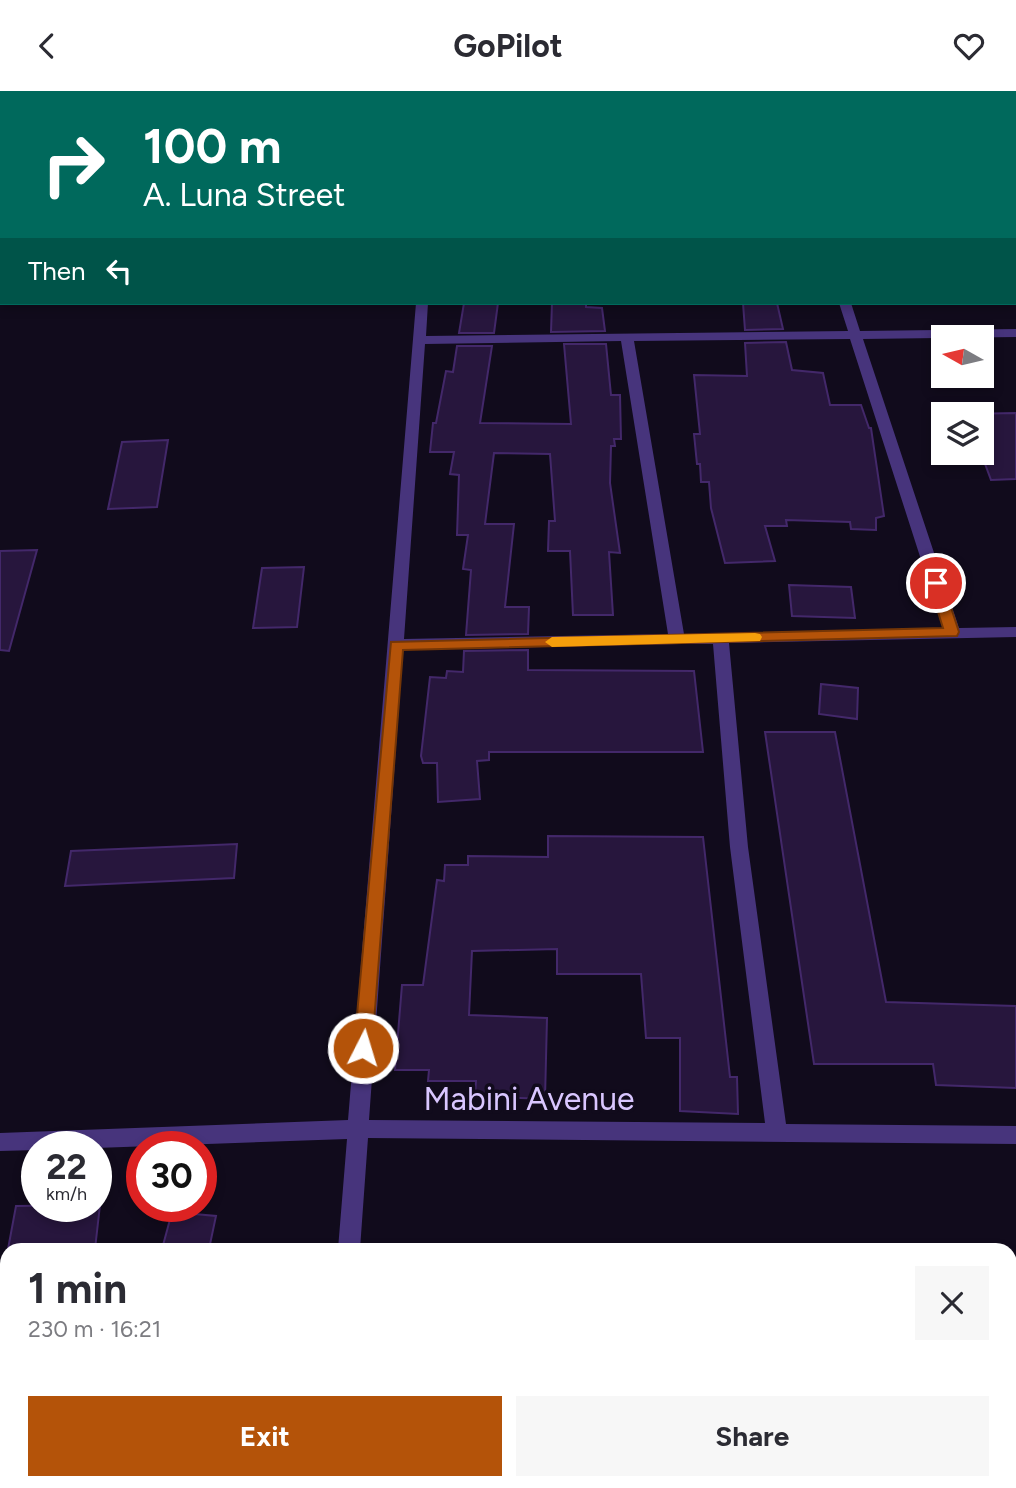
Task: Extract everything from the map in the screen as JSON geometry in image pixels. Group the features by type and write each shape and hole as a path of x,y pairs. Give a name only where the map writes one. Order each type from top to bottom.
{"street":[{"path":"349,1243 422,305"},
{"path":"846,305 952,632"},
{"path":"419,340 1016,333"},
{"path":"627,338 677,640"},
{"path":"396,645 1016,632"},
{"path":"721,638 739,847 777,1132"},
{"name":"Mabini Avenue","path":"0,1142 357,1129 1016,1135"}],"building":[{"path":"464,305 498,305 494,333 459,333"},
{"path":"552,305 602,308 605,331 551,332"},
{"path":"743,305 777,305 783,329 745,330"},
{"path":"786,342 792,370 823,373 830,405 861,405 871,428 884,516 876,518 876,530 851,529 850,522 786,520 787,526 765,526 775,561 725,563 711,508 709,482 701,482 700,464 697,464 694,434 700,434 694,375 747,376 745,343"},
{"path":"564,344 606,344 611,395 620,395 621,439 614,439 615,446 611,446 610,483 620,553 609,552 613,615 573,615 570,551 548,551 549,521 555,521 550,454 494,453 485,524 514,524 505,607 529,607 528,634 466,635 471,570 463,569 468,535 457,535 459,475 450,474 454,452 430,452 433,423 436,423 446,371 453,372 457,346 492,346 480,423 571,424"},
{"path":"994,413 1016,413 1016,479 991,480 985,465 994,465"},
{"path":"168,440 157,507 108,509 122,442"},
{"path":"37,550 9,651 0,650 0,551"},
{"path":"304,567 297,627 253,628 262,568"},
{"path":"789,585 851,587 855,618 792,616"},
{"path":"528,650 528,670 694,671 703,752 489,752 489,760 477,761 480,799 438,802 437,763 423,763 421,756 430,677 446,678 447,671 463,672 464,651"},
{"path":"821,684 858,688 857,719 819,714"},
{"path":"765,732 835,732 886,1002 1016,1006 1016,1088 936,1085 933,1064 814,1064"},
{"path":"548,836 703,837 730,1077 737,1077 738,1114 680,1111 680,1038 646,1038 641,974 557,974 557,949 472,951 469,1015 547,1018 545,1099 475,1096 476,1081 428,1081 429,1070 395,1070 402,985 423,985 437,880 444,881 445,865 468,865 468,856 548,857"},
{"path":"237,844 234,878 65,886 71,851"},
{"path":"16,1206 21,1206 21,1222 98,1222 96,1243 9,1243"},
{"path":"169,1222 215,1222 210,1243 164,1243"}],"slow traffic":[{"path":"552,642 755,637"}],"route":[{"path":"363,1048 396,645 952,632 936,583"}]}
